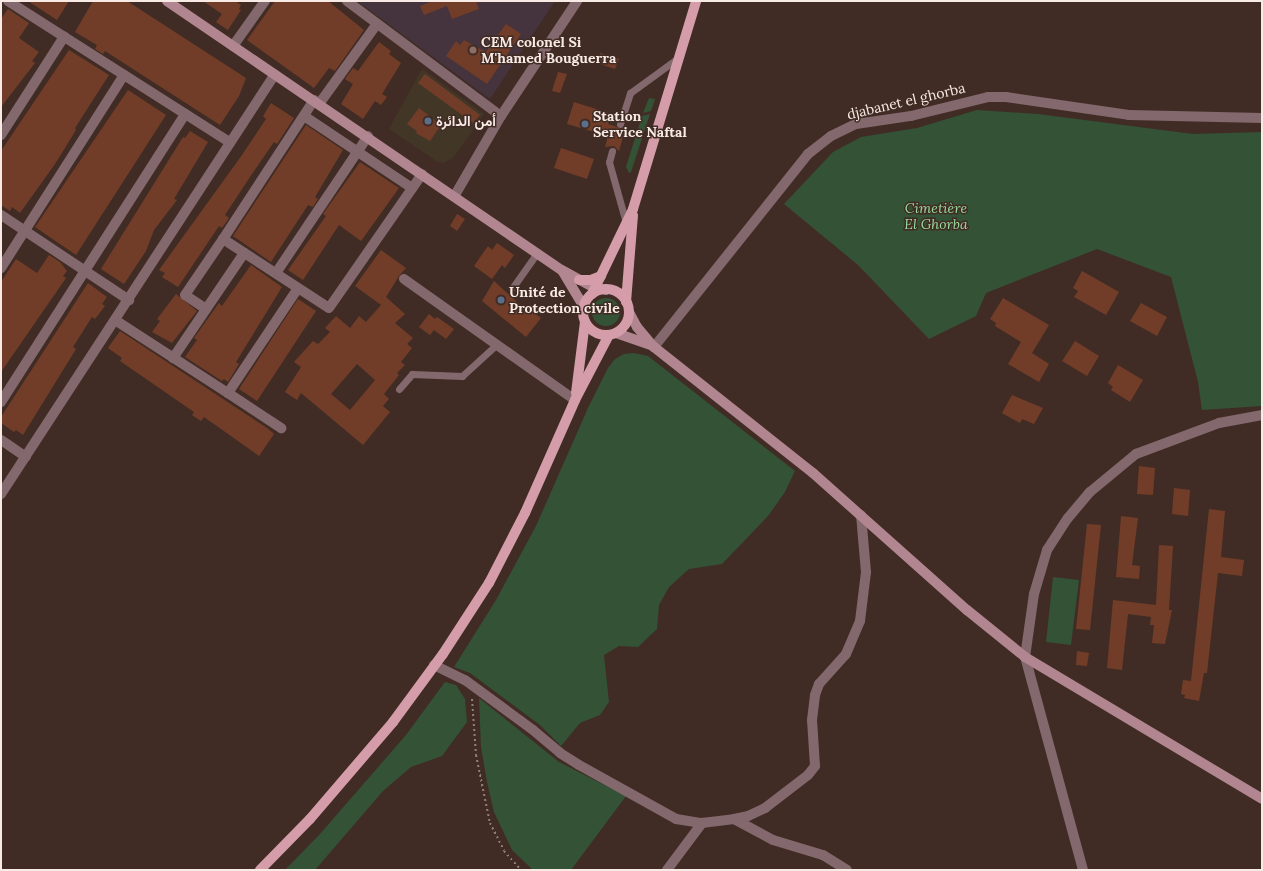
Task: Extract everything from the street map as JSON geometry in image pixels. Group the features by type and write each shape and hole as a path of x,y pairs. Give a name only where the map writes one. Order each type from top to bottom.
{"main road":[{"path":"167,1 455,195 594,291 606,290 618,293 637,327 654,346 813,473 1025,657 1262,799"},
{"path":"584,307 594,291 633,208 696,1"},
{"path":"260,870 310,819 383,733 434,665 492,576 525,513 575,400 612,334 625,324 633,208"},
{"path":"562,270 584,307 585,322 575,400"},
{"path":"579,280 591,280 601,276"},
{"path":"585,322 595,332 612,334 654,346"}],"street":[{"path":"8,1 229,142"},
{"path":"233,46 265,1"},
{"path":"347,1 501,116"},
{"path":"455,195 501,116 577,1"},
{"path":"206,309 185,295 304,116 317,102 377,24"},
{"path":"1,135 64,37"},
{"path":"1,494 129,300 229,142 275,74"},
{"path":"1,268 124,75"},
{"name":"djabanet el ghorba","path":"654,346 808,154 831,136 856,124 911,116 988,97 1006,97 1129,115 1262,118"},
{"path":"1,402 185,114"},
{"path":"304,116 412,188"},
{"path":"276,273 368,136"},
{"path":"223,239 328,308 422,174"},
{"path":"1,215 129,300"},
{"path":"173,358 244,253"},
{"path":"404,279 575,400"},
{"path":"228,393 298,288"},
{"path":"115,320 281,428"},
{"path":"1083,870 1025,657 1034,594 1047,550 1068,518 1090,492 1136,454 1219,423 1262,415"},
{"path":"1,440 26,457"},
{"path":"434,665 465,680 533,730 560,753 676,819 702,823 748,816 764,808 808,776 815,766 812,720 815,695 819,684 846,654 860,621 866,572 861,515"},
{"path":"734,819 773,840 823,855 847,870"},
{"path":"667,870 702,823"}],"lane":[{"path":"620,124 630,93 678,58"},
{"path":"612,152 609,162 626,223"},
{"path":"513,287 537,253"},
{"path":"399,389 412,374 462,376 496,345"}],"path":[{"path":"465,680 472,692 476,754 490,823 504,851 521,870"}],"shaded area":[{"name":"CEM colonel Si M'hamed Bouguerra","path":"357,1 555,1 490,99"},
{"path":"422,69 484,114 453,158 443,163 438,162 389,129"}],"green space":[{"path":"649,98 655,99 651,111 643,113"},
{"name":"Cimetière El Ghorba","path":"977,110 1038,114 1193,134 1262,132 1262,406 1202,410 1198,382 1171,277 1097,249 986,293 976,316 929,339 858,265 784,204 833,152 861,137 917,128"},
{"path":"650,114 631,172 629,173 626,167 642,116"},
{"path":"606,298 616,302 620,312 616,322 606,326 596,322 592,312 596,302"},
{"path":"634,353 648,356 795,471 785,492 768,516 722,564 689,569 669,587 659,605 657,629 638,647 619,646 604,655 609,702 600,715 580,723 561,746 540,725 470,673 454,667 496,600 536,526 588,408 608,368 615,359 624,354"},
{"path":"1053,577 1079,580 1071,645 1046,642"},
{"path":"445,682 456,685 465,699 467,722 442,756 411,767 383,791 315,870 285,870 320,834 406,735"},
{"path":"479,698 559,762 626,796 571,870 533,870 512,850 494,812 487,782 481,747"}],"building":[{"path":"28,1 69,1 57,20"},
{"path":"93,1 127,1 246,78 239,96 220,125 105,51 103,54 95,49 97,45 75,32"},
{"path":"203,1 235,1 241,5 239,9 241,10 228,30 216,22 222,14"},
{"path":"275,1 328,1 364,30 335,71 329,68 314,88 247,40"},
{"path":"433,1 476,1 479,9 452,19 447,6 424,15 420,6"},
{"path":"8,9 29,23 19,38 39,52 32,61 35,63 1,107 1,19"},
{"path":"506,24 521,34 487,84 446,56 456,41 460,45 464,40 486,52"},
{"path":"379,42 391,51 389,54 401,63 382,94 387,97 381,105 375,101 363,119 341,104 353,84 345,79 353,68 358,71"},
{"path":"69,50 109,75 75,128 76,130 55,164 20,213 12,207 10,211 1,205 1,151"},
{"path":"600,53 619,59 615,69 597,63"},
{"path":"558,72 567,74 560,93 552,91"},
{"path":"425,74 480,115 473,123 418,83"},
{"path":"128,90 166,115 76,255 35,227"},
{"path":"574,102 612,114 608,124 625,130 619,151 614,146 605,147 608,136 567,124"},
{"path":"271,103 294,118 277,144 274,142 225,215 229,218 222,228 219,226 178,287 162,277 165,273 159,270 242,155 266,119 263,116"},
{"path":"419,108 441,125 430,141 416,133 417,131 407,124"},
{"path":"306,125 343,150 315,197 318,199 313,207 308,205 271,262 233,236"},
{"path":"190,131 208,142 174,199 177,200 154,230 146,251 124,284 101,269 183,137 185,138"},
{"path":"561,148 594,159 587,179 554,168"},
{"path":"360,162 399,188 361,241 339,225 303,280 288,270 326,216 323,214"},
{"path":"457,214 465,219 457,231 450,226"},
{"path":"497,243 514,255 505,268 502,265 492,279 474,266 488,246 492,250"},
{"path":"381,250 406,268 399,276 386,297 405,314 395,323 413,338 407,344 412,348 401,362 405,365 397,373 399,375 384,394 389,399 383,406 390,412 363,445 301,393 297,400 285,392 301,367 294,362 313,341 318,344 330,332 325,328 336,316 350,328 359,316 366,322 381,305 355,286","holes":["357,364 375,380 350,410 331,394"]},
{"path":"49,255 60,262 67,271 63,276 66,278 1,372 1,282 16,259 37,273"},
{"path":"251,265 282,287 236,362 239,364 228,382 224,379 222,381 185,357 197,340 194,338 219,303 222,306"},
{"path":"1082,271 1119,292 1106,315 1074,297 1078,291 1073,288"},
{"path":"494,281 531,315 533,312 541,318 526,337 482,301"},
{"path":"88,283 107,297 102,304 105,306 95,319 92,317 73,347 76,349 23,435 16,430 14,432 1,423 1,417"},
{"path":"176,294 197,311 172,343 152,332 160,321 157,319"},
{"path":"1003,298 1049,325 1032,353 1049,364 1039,382 1008,364 1021,342 995,326 996,323 990,319"},
{"path":"298,299 316,311 257,401 239,389"},
{"path":"1141,303 1167,317 1157,336 1130,321"},
{"path":"429,314 435,319 437,317 454,329 446,339 434,330 430,335 419,327"},
{"path":"120,331 274,434 259,456 204,417 201,421 192,415 194,412 120,361 122,358 108,348"},
{"path":"1075,341 1099,356 1087,376 1062,361"},
{"path":"1118,365 1143,380 1130,402 1111,390 1113,387 1108,383"},
{"path":"1012,395 1043,408 1034,424 1022,419 1020,423 1002,413"},
{"path":"1139,466 1155,468 1153,495 1137,494"},
{"path":"1174,488 1190,490 1188,516 1172,514"},
{"path":"1209,509 1225,511 1221,557 1244,560 1242,576 1218,573 1207,673 1204,673 1199,701 1184,698 1185,695 1181,694 1183,680 1191,681"},
{"path":"1121,516 1138,518 1132,565 1140,566 1139,579 1116,577"},
{"path":"1087,524 1101,525 1090,630 1076,629"},
{"path":"1159,545 1173,546 1169,610 1172,610 1165,644 1152,643 1154,625 1150,625 1151,617 1128,614 1122,670 1107,668 1113,600 1156,605"},
{"path":"1077,651 1089,653 1087,666 1076,665"}],"place":[{"name":"CEM colonel Si M'hamed Bouguerra","path":"473,50"},
{"name":"أمن الدائرة","path":"428,121"},
{"name":"Station Service Naftal","path":"585,124"},
{"name":"Unité de Protection civile","path":"501,300"}]}
